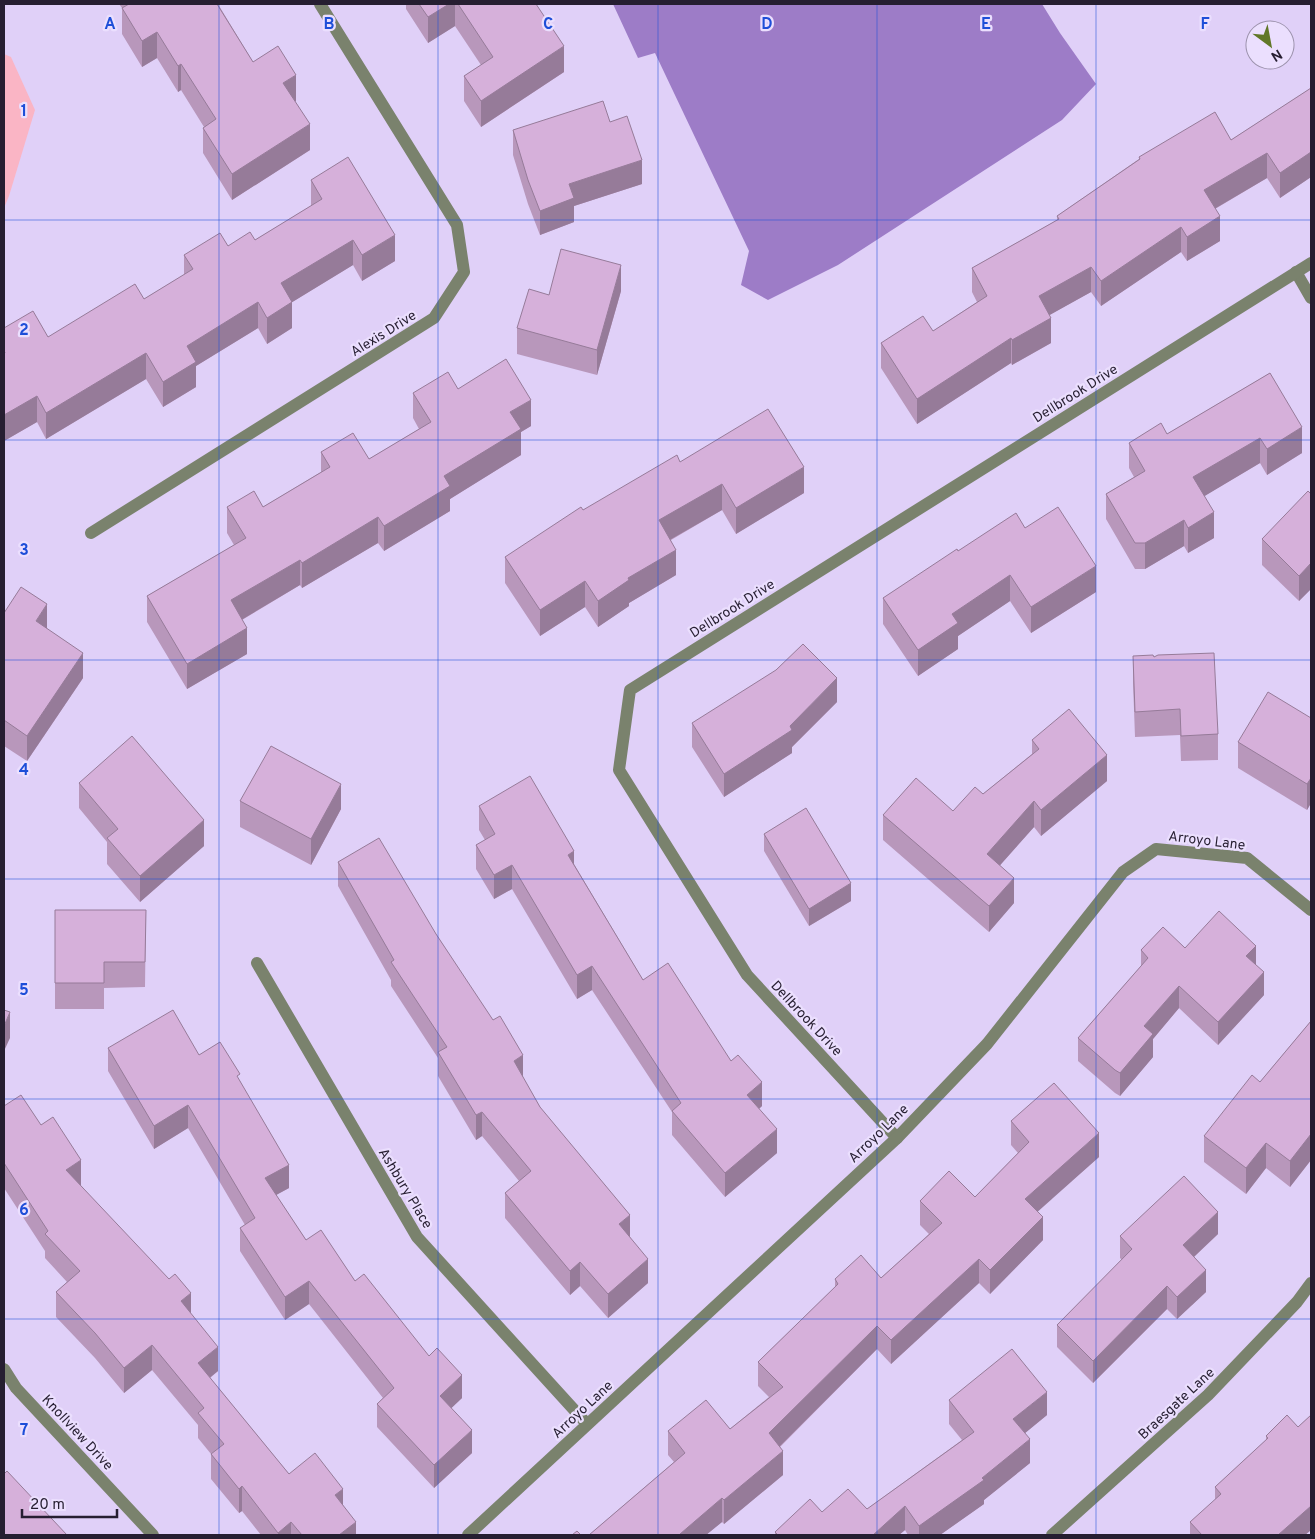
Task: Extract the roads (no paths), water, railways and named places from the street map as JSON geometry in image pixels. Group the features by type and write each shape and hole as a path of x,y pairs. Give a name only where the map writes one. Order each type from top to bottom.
{"street":[{"name":"Alexis Drive","path":"92,533 434,318 464,272 457,225 320,4"},
{"name":"Dellbrook Drive","path":"897,1138 747,975 619,770 630,690 1311,263"},
{"path":"1296,272 1311,298"},
{"name":"Arroyo Lane","path":"468,1535 897,1138 988,1044 1123,872 1156,850 1248,858 1311,910"},
{"name":"Ashbury Place","path":"257,963 417,1237 587,1424"},
{"name":"Braesgate Lane","path":"1052,1535 1208,1395 1297,1302 1311,1283"},
{"name":"Knollview Drive","path":"4,1369 16,1388 153,1535"}]}
